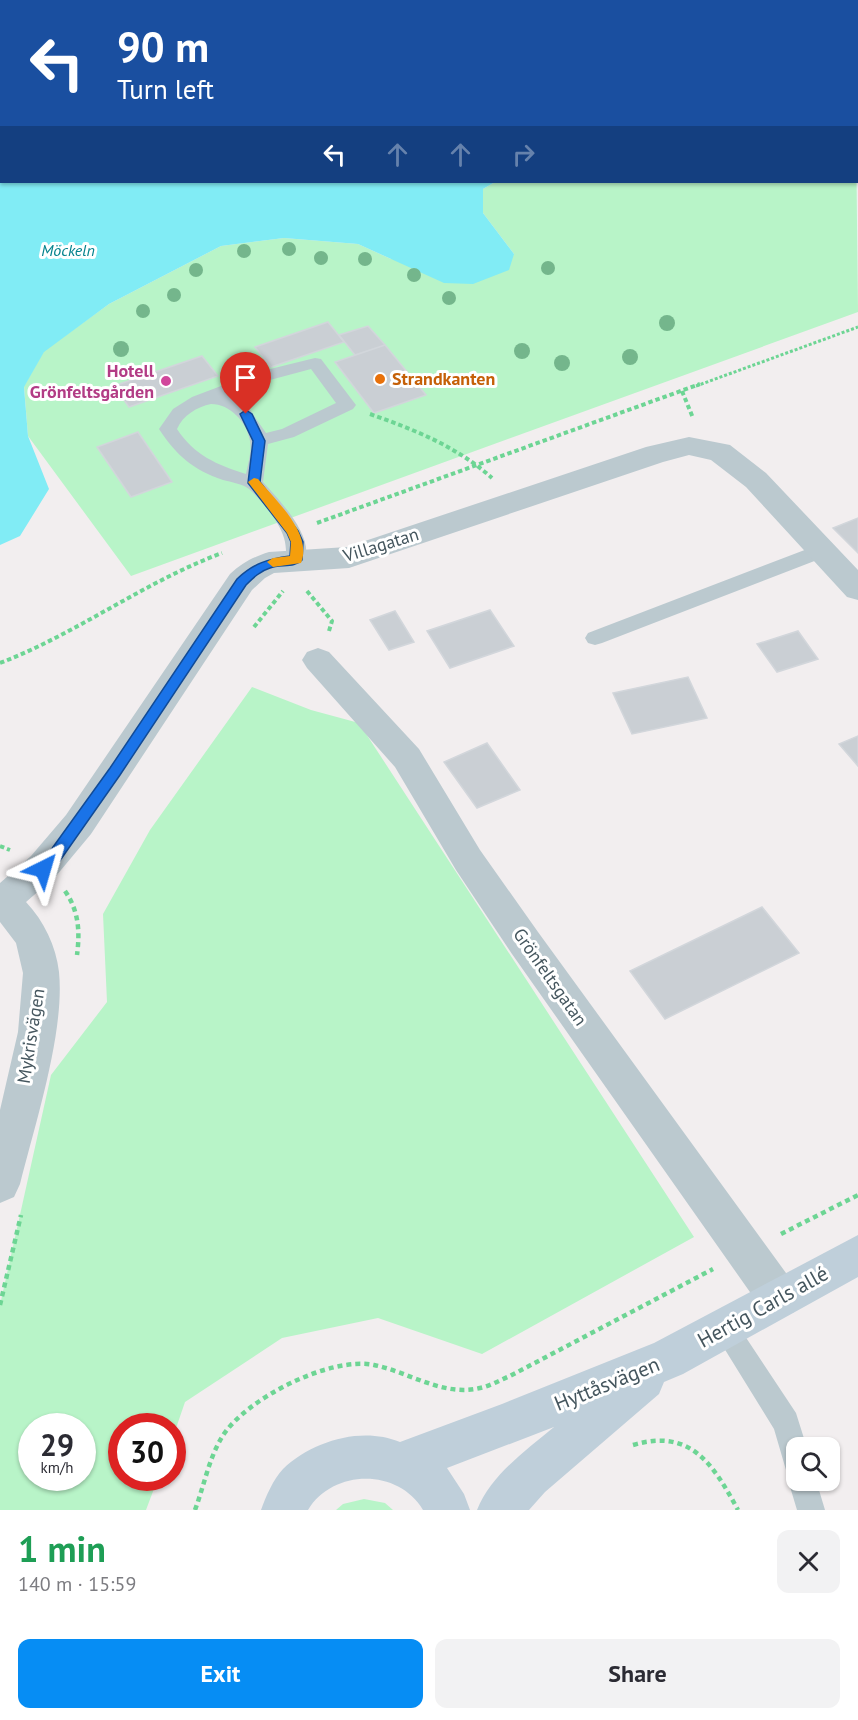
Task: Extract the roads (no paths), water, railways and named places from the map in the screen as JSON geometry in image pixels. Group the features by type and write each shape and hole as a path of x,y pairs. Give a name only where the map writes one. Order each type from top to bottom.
{"street":[{"name":"Villagatan","path":"1,901 24,886 54,858 242,582 254,570 269,563 349,557 656,454 689,446 720,452 756,480 858,589"},
{"name":"Grönfeltsgatan","path":"318,660 407,758 468,860 525,943 779,1298"},
{"name":"Mykrisvägen","path":"0,1184 26,1077 42,996 38,952 19,916 1,901"},
{"name":"Hertig Carls allé","path":"668,1359 858,1255"},
{"name":"Hyttåsvägen","path":"402,1463 502,1426 668,1359"},
{"name":"Hyttåsvägen","path":"499,1510 529,1476 668,1359"},
{"path":"284,1510 304,1481 326,1466 351,1457 377,1456 402,1463 419,1473 434,1487 448,1510"}],"lane":[{"path":"254,483 214,470 186,456 168,429 171,420 186,408 264,376 315,363 347,405 288,433 259,441"},
{"path":"212,397 233,404 246,414 259,441 254,483 298,560"},
{"path":"596,638 823,550"},
{"path":"724,1328 786,1423 790,1437"},
{"path":"805,1491 811,1510"}],"water":[{"name":"Möckeln","path":"0,183 493,183 483,189 483,213 514,254 509,270 473,284 444,283 358,244 284,238 221,246 109,304 44,352 24,387 28,436 49,489 20,536 0,545"}],"place":[{"name":"Strandkanten","path":"380,379"},
{"name":"Hotell Grönfeltsgården","path":"166,381"}]}
